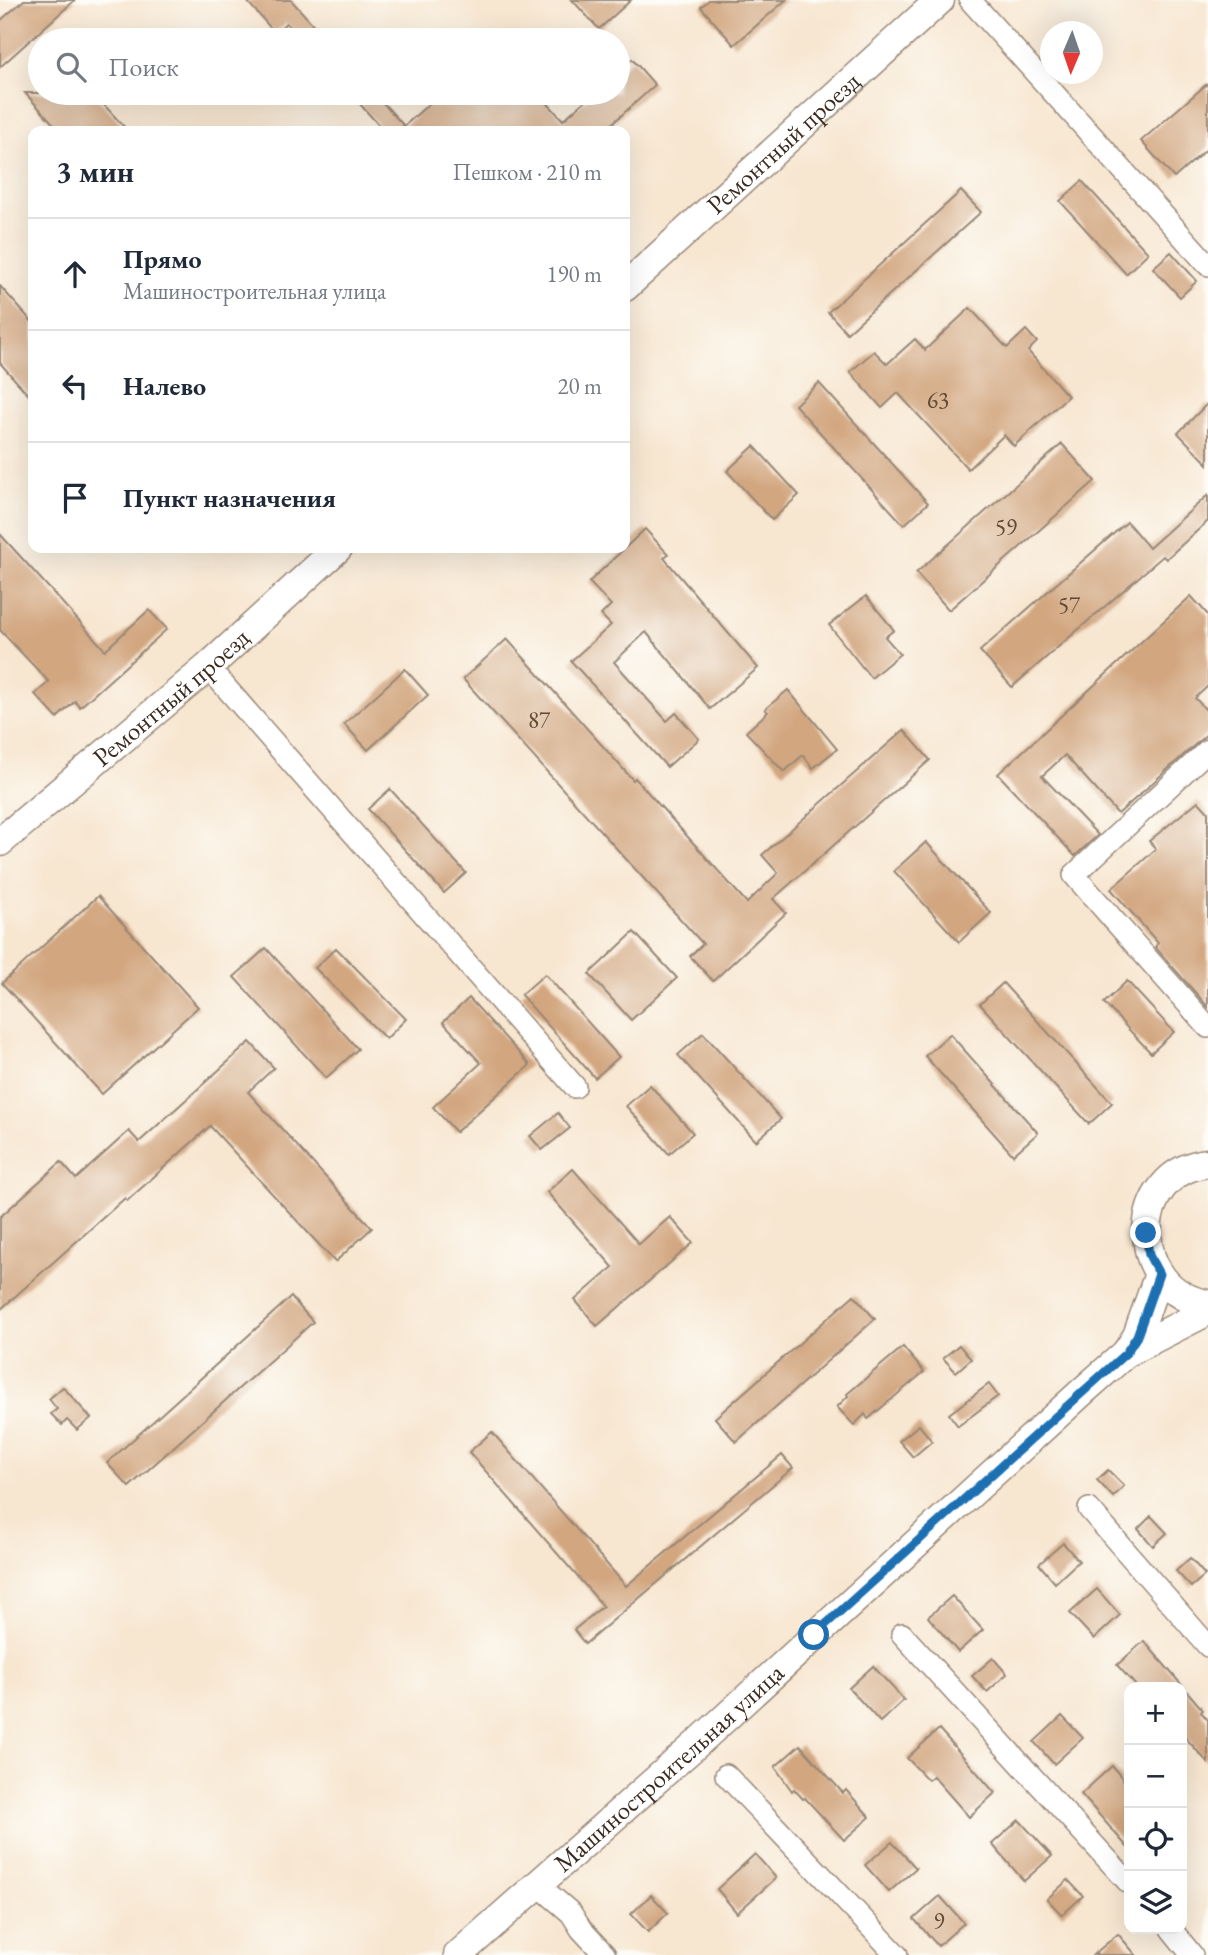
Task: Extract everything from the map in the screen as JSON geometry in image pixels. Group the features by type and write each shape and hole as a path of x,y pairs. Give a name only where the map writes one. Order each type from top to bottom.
{"street":[{"name":"Ремонтный проезд","path":"630,282 940,0"},
{"path":"970,0 1208,265"},
{"name":"Ремонтный проезд","path":"0,842 208,667 333,553"},
{"path":"208,667 575,1087"},
{"path":"1208,750 1074,875 1208,1027"},
{"path":"1208,1163 1198,1164 1176,1174 1158,1192 1149,1211 1146,1233 1149,1255 1159,1274 1174,1290 1208,1304"},
{"name":"Машиностроительная улица","path":"458,1955 700,1741 1126,1353 1137,1336 1159,1274"},
{"name":"Машиностроительная улица","path":"1126,1353 1208,1311"},
{"path":"1088,1509 1208,1646"},
{"path":"902,1634 1124,1878"},
{"path":"726,1775 897,1955"},
{"path":"537,1884 571,1913 581,1929 605,1955"},
{"path":"1175,1934 1192,1955"}],"building":[{"path":"24,0 75,0 44,28 28,28 28,42 0,67 0,21"},
{"path":"246,0 291,0 316,28 291,28 286,23 280,28 271,28"},
{"path":"572,0 631,0 600,28"},
{"path":"709,0 786,0 734,45 701,7"},
{"path":"632,59 655,85 610,126 404,126 428,105 549,105 563,120 580,105 630,105"},
{"path":"1208,83 1208,148 1174,178 1141,141"},
{"path":"36,105 104,105 123,126 55,126"},
{"path":"361,105 385,105 404,126 380,126"},
{"path":"1082,181 1148,253 1126,274 1060,201"},
{"path":"961,191 981,212 847,333 828,312"},
{"path":"1171,252 1197,281 1180,297 1153,268"},
{"path":"0,286 28,317 28,394 0,363"},
{"path":"970,308 1007,348 1026,330 1037,342 1028,351 1068,396 1014,446 1004,435 968,469 898,393 882,408 850,372 874,351 887,364 915,339 925,350"},
{"path":"819,383 928,503 904,525 795,405"},
{"path":"1208,403 1208,464 1178,433"},
{"path":"1062,444 1095,481 949,610 916,573"},
{"path":"754,446 799,495 772,520 727,471"},
{"path":"1208,495 1208,521 1166,559 1163,556 1012,687 980,651 1127,522 1149,548"},
{"path":"645,529 668,554 664,558 758,668 710,709 646,632 614,662 667,721 676,713 699,739 667,767 571,661 611,625 601,615 611,605 589,582 620,553 630,553 630,543"},
{"path":"0,534 105,650 149,610 167,629 80,707 75,701 57,718 35,694 49,682 0,630"},
{"path":"866,596 894,630 885,637 900,654 871,678 829,625"},
{"path":"1191,596 1208,615 1208,686 1195,698 1208,712 1208,733 1118,814 1065,755 1042,776 1098,835 1075,856 998,774"},
{"path":"507,639 747,903 778,873 762,855 904,730 930,760 773,899 786,913 713,981 690,956 703,944 463,679"},
{"path":"405,669 428,695 368,750 344,724"},
{"path":"788,690 837,749 813,768 803,755 784,772 746,732 768,712 765,709"},
{"path":"390,789 466,873 444,893 368,809"},
{"path":"1198,801 1208,812 1208,1007 1155,947 1158,943 1111,889 1156,849 1149,841"},
{"path":"926,842 991,913 959,942 894,871"},
{"path":"98,896 198,1007 102,1094 2,983"},
{"path":"634,932 677,978 631,1020 589,974"},
{"path":"266,948 358,1049 326,1078 234,977"},
{"path":"336,948 406,1019 386,1039 315,968"},
{"path":"545,974 619,1057 595,1078 521,995"},
{"path":"1127,981 1174,1032 1151,1053 1104,1003"},
{"path":"1003,983 1112,1103 1089,1124 980,1004"},
{"path":"469,998 530,1065 456,1132 433,1107 481,1063 443,1022"},
{"path":"703,1033 781,1119 756,1141 678,1055"},
{"path":"950,1034 1038,1133 1013,1155 925,1056"},
{"path":"250,1042 274,1068 248,1092 372,1228 335,1262 210,1126 0,1310 0,1217 61,1162 76,1179 129,1131 139,1142"},
{"path":"650,1085 693,1133 669,1154 626,1106"},
{"path":"558,1113 570,1128 542,1150 530,1136"},
{"path":"573,1169 639,1244 670,1217 693,1243 597,1326 575,1300 613,1267 547,1192"},
{"path":"854,1295 875,1319 736,1442 715,1418"},
{"path":"291,1297 313,1322 129,1487 107,1463"},
{"path":"959,1345 971,1359 956,1372 943,1358"},
{"path":"903,1347 924,1372 868,1419 865,1414 854,1425 837,1407 847,1394"},
{"path":"989,1384 998,1396 958,1426 949,1414"},
{"path":"63,1387 91,1418 77,1430 67,1420 62,1425 51,1414 57,1409 49,1399"},
{"path":"919,1425 932,1441 913,1457 899,1441"},
{"path":"492,1432 626,1586 782,1455 793,1468 585,1644 574,1630 603,1606 469,1452"},
{"path":"1108,1470 1124,1486 1113,1497 1097,1480"},
{"path":"1151,1516 1167,1533 1153,1546 1138,1529"},
{"path":"1063,1543 1079,1561 1055,1583 1039,1564"},
{"path":"1190,1558 1205,1575 1191,1587 1176,1571"},
{"path":"1097,1589 1120,1615 1094,1639 1070,1613"},
{"path":"952,1596 983,1630 958,1652 928,1617"},
{"path":"1144,1641 1179,1682 1132,1682 1117,1665"},
{"path":"993,1658 1007,1674 987,1692 972,1676"},
{"path":"873,1666 904,1700 880,1722 849,1688"},
{"path":"1187,1691 1208,1720 1208,1763 1187,1740"},
{"path":"1062,1716 1083,1738 1054,1764 1034,1742"},
{"path":"939,1729 995,1793 969,1817 933,1776 928,1780 907,1758"},
{"path":"800,1745 843,1793 846,1790 870,1817 844,1840 805,1798 794,1789 792,1791 775,1767"},
{"path":"1112,1766 1124,1780 1124,1843 1081,1794"},
{"path":"1019,1820 1052,1856 1024,1881 992,1844"},
{"path":"892,1842 916,1868 889,1892 865,1865"},
{"path":"755,1854 776,1878 737,1913 717,1889"},
{"path":"1068,1880 1083,1896 1062,1915 1047,1899"},
{"path":"651,1895 668,1913 648,1932 631,1914"},
{"path":"940,1896 964,1923 938,1946 914,1919"},
{"path":"1118,1934 1136,1955 1093,1955"}],"route":[{"path":"814,1635 1126,1353 1137,1336 1159,1274 1149,1255 1146,1233"}]}
